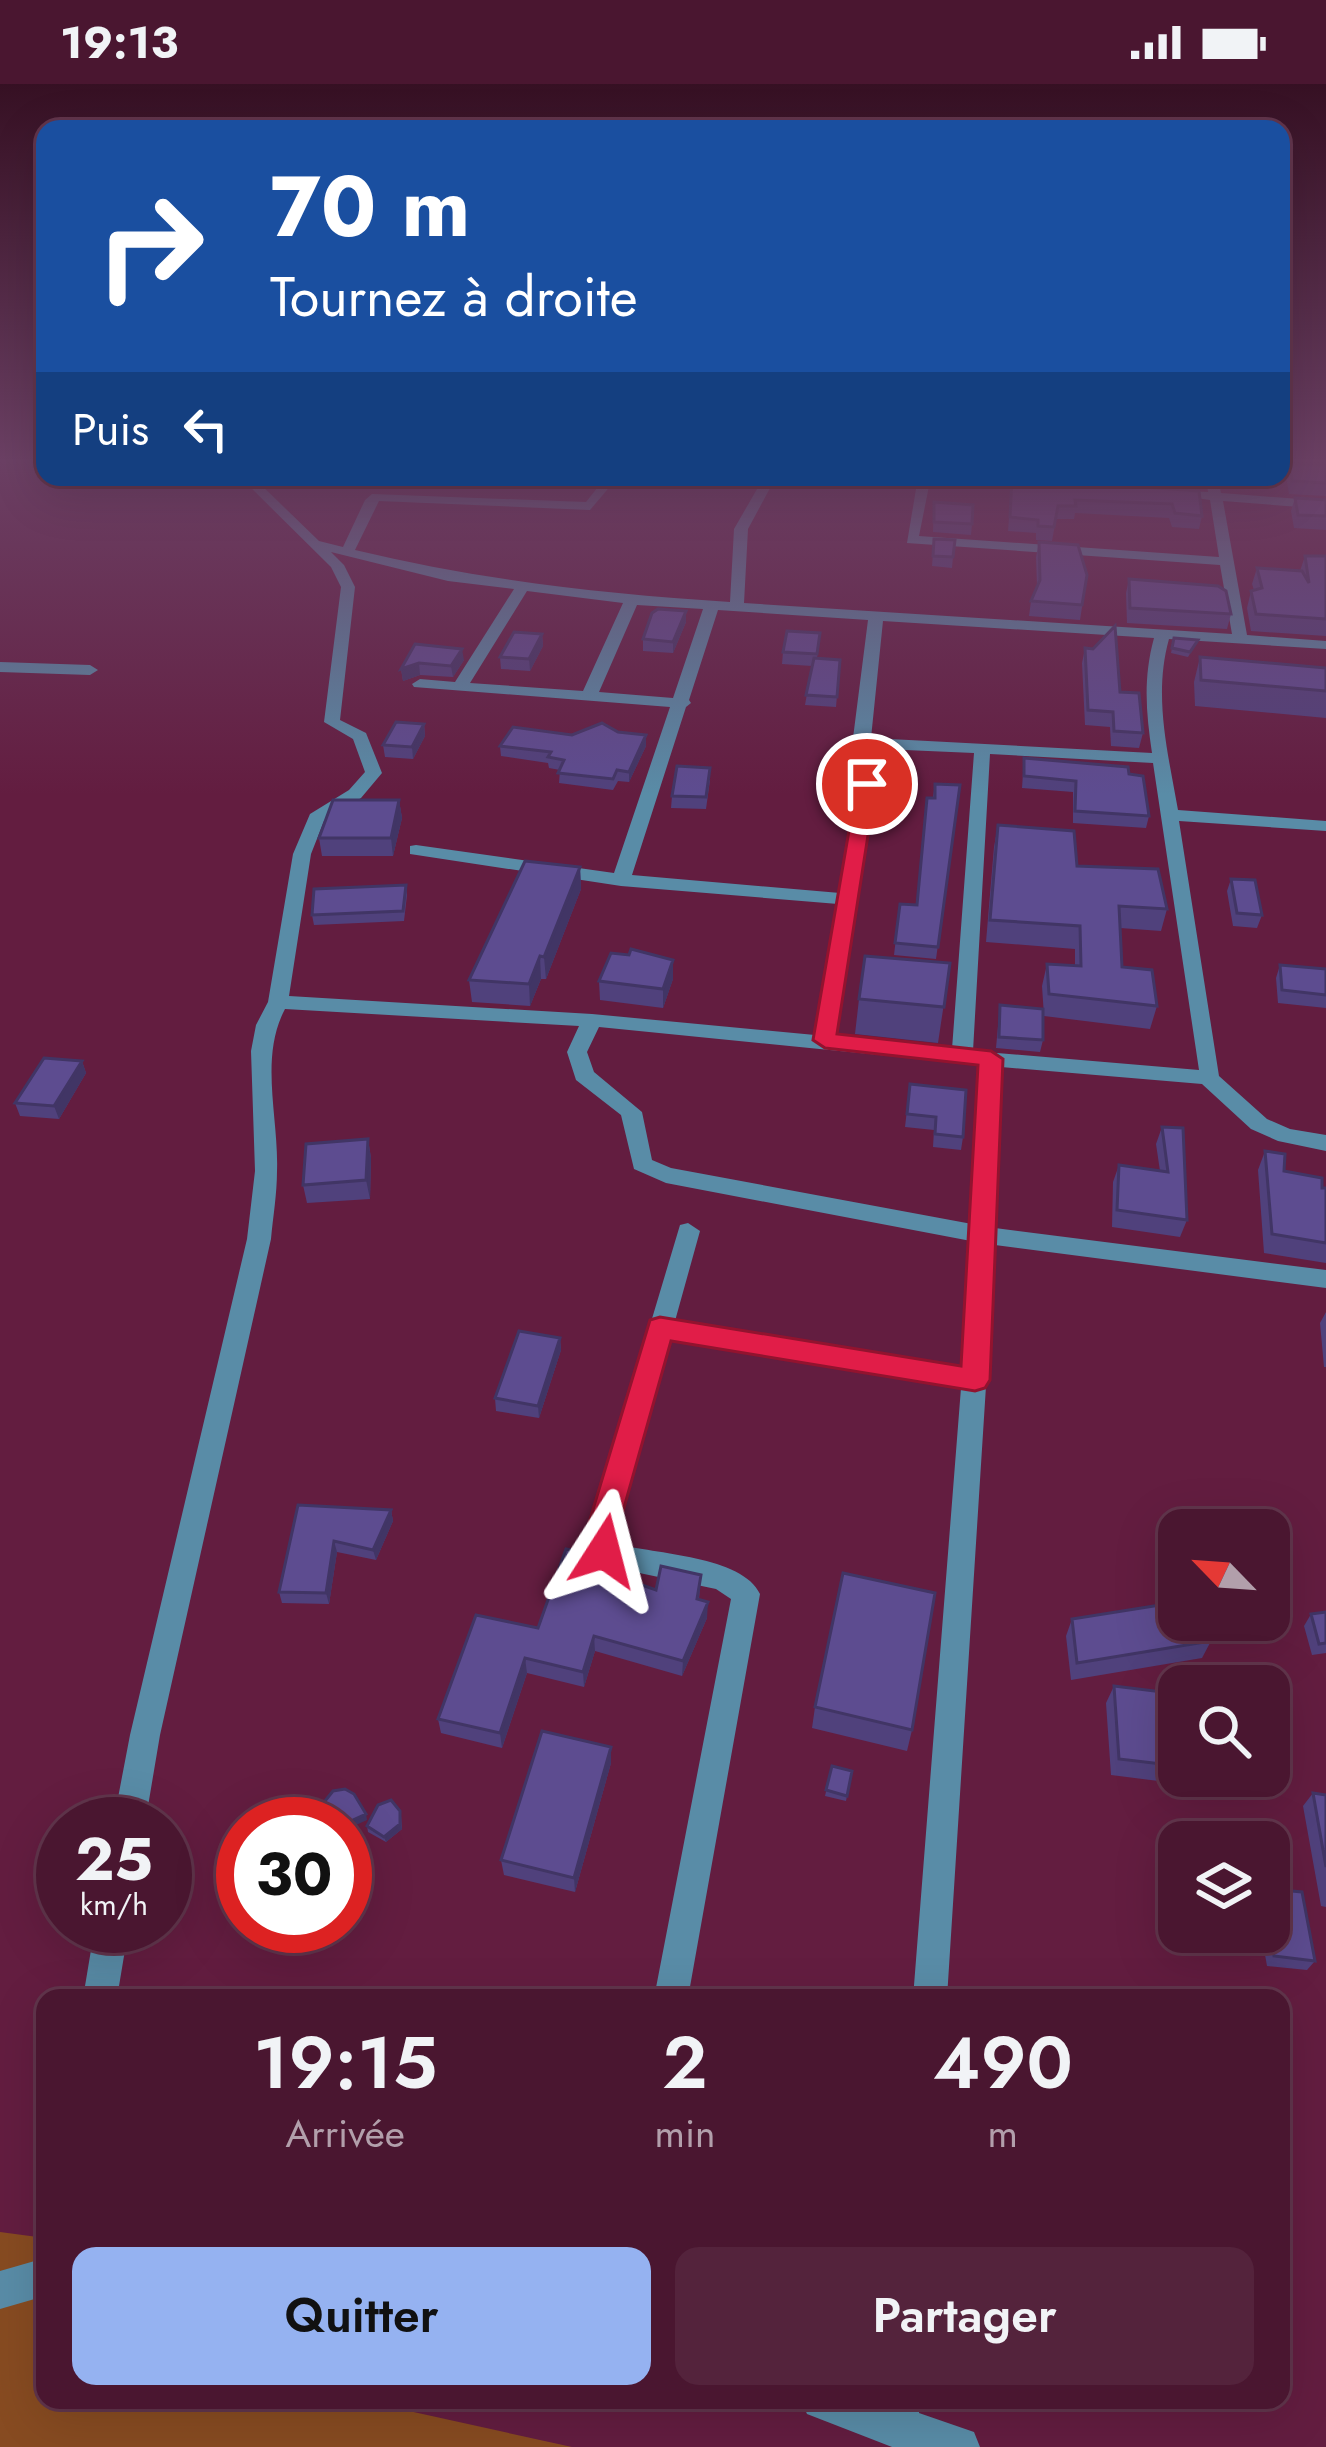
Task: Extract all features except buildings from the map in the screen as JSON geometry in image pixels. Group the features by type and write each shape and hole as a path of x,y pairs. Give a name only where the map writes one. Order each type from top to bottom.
{"street":[{"path":"135,1797 259,1239 266,1172 260,1051 278,1002 302,854 316,818 355,794 374,773 360,736 332,722 349,586 342,574"},
{"path":"437,574 632,600 1326,645"},
{"path":"737,608 739,574"},
{"path":"1226,574 1240,638"},
{"path":"460,686 522,588"},
{"path":"589,696 632,600"},
{"path":"621,880 712,605"},
{"path":"876,617 861,738 874,746 1161,758"},
{"path":"1162,636 1154,665 1153,708 1208,1077 1257,1126 1278,1136 1326,1143"},
{"path":"0,667 90,670"},
{"path":"420,684 683,703"},
{"path":"825,1040 874,746"},
{"path":"962,1055 982,752"},
{"path":"1170,815 1326,826"},
{"path":"416,850 621,880 847,899"},
{"path":"278,1002 592,1020 1208,1077"},
{"path":"592,1020 577,1052 584,1075 632,1112 642,1164 666,1174 984,1235 1326,1279"},
{"path":"931,1989 975,1380 991,1059"},
{"path":"673,1989 746,1594 723,1578 611,1556 604,1551 601,1536 688,1232"},
{"path":"660,1328 975,1380"},
{"path":"102,1989 108,1953"},
{"path":"0,2290 36,2280"},
{"path":"899,2414 959,2447"}],"shaded area":[{"path":"0,2232 36,2237 36,2409 400,2409 572,2447 0,2447"}],"route":[{"path":"604,1551 601,1536 660,1328 975,1380 991,1059 825,1040 867,784"}]}
